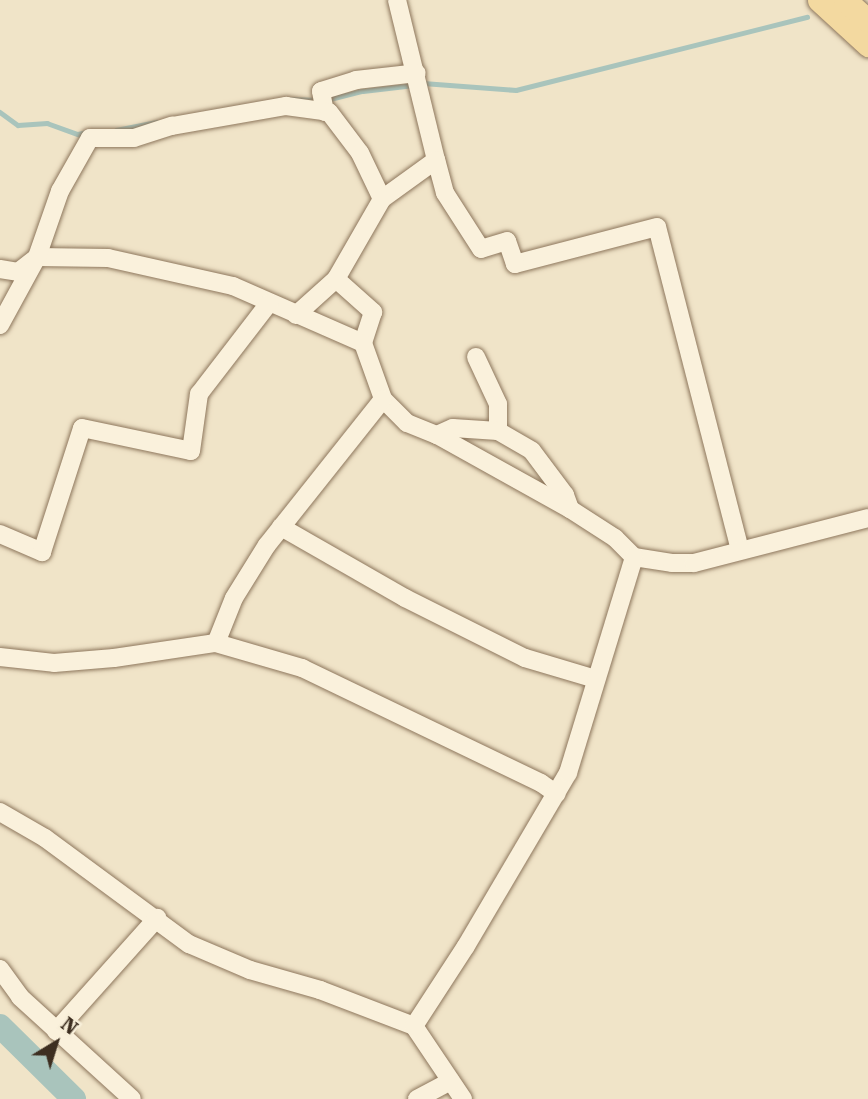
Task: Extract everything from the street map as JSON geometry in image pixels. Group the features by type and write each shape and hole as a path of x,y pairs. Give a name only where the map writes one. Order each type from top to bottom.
{"main road":[{"path":"819,0 868,45"},
{"path":"845,0 868,21"}],"street":[{"path":"397,0 445,193 481,249 507,241 515,264 657,227 740,550"},
{"path":"0,326 37,257 60,191 90,138 134,138 172,126 286,106 324,105 356,79 417,74"},
{"path":"324,105 348,134 382,199"},
{"path":"296,315 336,279 382,199 436,160"},
{"path":"0,269 18,272 37,257 114,259 233,286 363,343"},
{"path":"336,279 373,312 363,343 383,399 407,423 437,435 570,509 615,538 634,557 672,563 695,563 868,518"},
{"path":"0,534 42,552 82,428 191,451 199,394 269,303"},
{"path":"476,358 498,404 498,430"},
{"path":"216,643 234,598 281,527 383,399"},
{"path":"437,435 453,428 498,430 532,451 565,495 570,509"},
{"path":"281,527 405,598 525,658 596,680"},
{"path":"414,1026 466,946 568,773 634,557"},
{"path":"0,657 54,663 114,658 216,643 302,668 541,783 557,794"},
{"path":"0,812 45,838 189,944 250,970 320,990 414,1026 463,1099"},
{"path":"56,1031 157,918"},
{"path":"0,970 20,996 132,1099"},
{"path":"417,1099 451,1081"}],"waterway":[{"path":"423,83 516,90 807,17"},
{"path":"326,100 363,91 414,85"},
{"path":"288,99 318,100"},
{"path":"0,112 18,125 47,123 78,134 87,132"},
{"path":"116,130 156,122"},
{"path":"0,1026 74,1099"}]}
